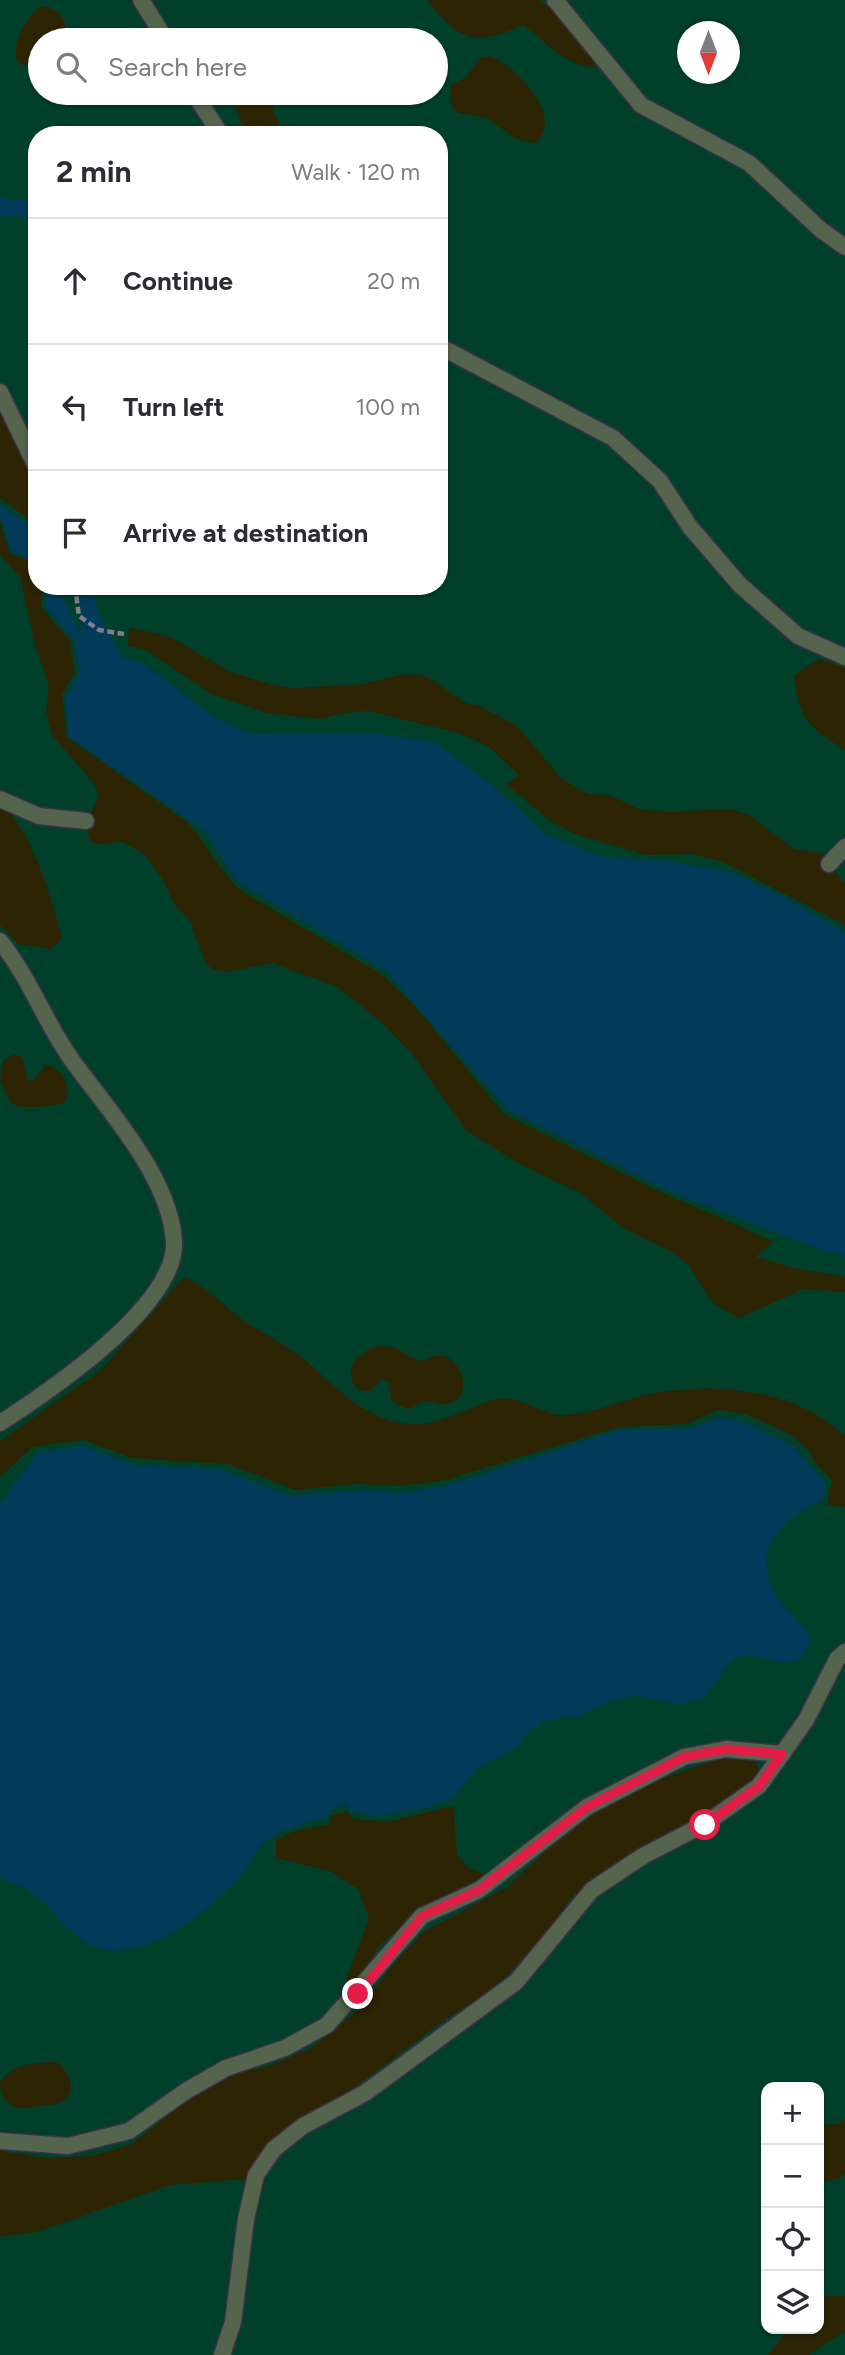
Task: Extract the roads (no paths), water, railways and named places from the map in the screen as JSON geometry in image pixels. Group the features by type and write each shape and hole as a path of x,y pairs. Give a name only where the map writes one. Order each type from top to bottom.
{"lane":[{"path":"141,0 158,28"},
{"path":"555,0 641,105 749,163 821,230 845,247"},
{"path":"202,105 215,126"},
{"path":"448,351 613,438 660,481 690,527 740,585 798,636 845,657"},
{"path":"0,393 28,450"},
{"path":"0,799 39,816 86,821"},
{"path":"830,864 845,847"},
{"path":"0,941 67,1054 138,1152 165,1203 174,1242 168,1273 138,1314 62,1383 0,1423"},
{"path":"222,2355 233,2322 246,2219 256,2175 274,2149 303,2126 365,2093 516,1982 592,1891 643,1856 705,1825 759,1786 806,1720 837,1659 845,1652"},
{"path":"0,2141 68,2146 128,2131 186,2091 226,2068 285,2048 327,2025 422,1916 479,1890 587,1807 684,1757 726,1749 782,1754"}],"water":[{"path":"0,198 28,202 28,218 0,216"},
{"path":"0,505 28,525 28,560 11,550 0,515"},
{"path":"46,595 62,595 79,630 83,631 79,595 94,595 99,613 122,657 142,663 216,718 252,734 371,733 434,742 488,782 546,834 598,856 667,861 731,872 777,893 845,932 845,1255 827,1252 666,1190 508,1110 385,970 237,881 205,831 68,736 65,699 80,672 74,639 45,607"},
{"path":"720,1418 741,1421 792,1445 826,1483 823,1500 808,1507 783,1526 768,1550 766,1564 776,1595 812,1641 798,1661 788,1663 751,1656 736,1657 726,1666 706,1696 693,1702 677,1704 635,1695 613,1700 579,1716 544,1721 528,1732 516,1749 476,1769 454,1798 429,1807 379,1816 350,1812 346,1803 327,1811 328,1816 284,1830 268,1839 259,1847 247,1868 234,1883 198,1916 153,1942 130,1949 109,1950 89,1944 80,1939 29,1891 0,1878 0,1504 38,1452 83,1446 135,1465 219,1469 291,1496 366,1490 398,1493 446,1486 619,1430 690,1428"}]}
